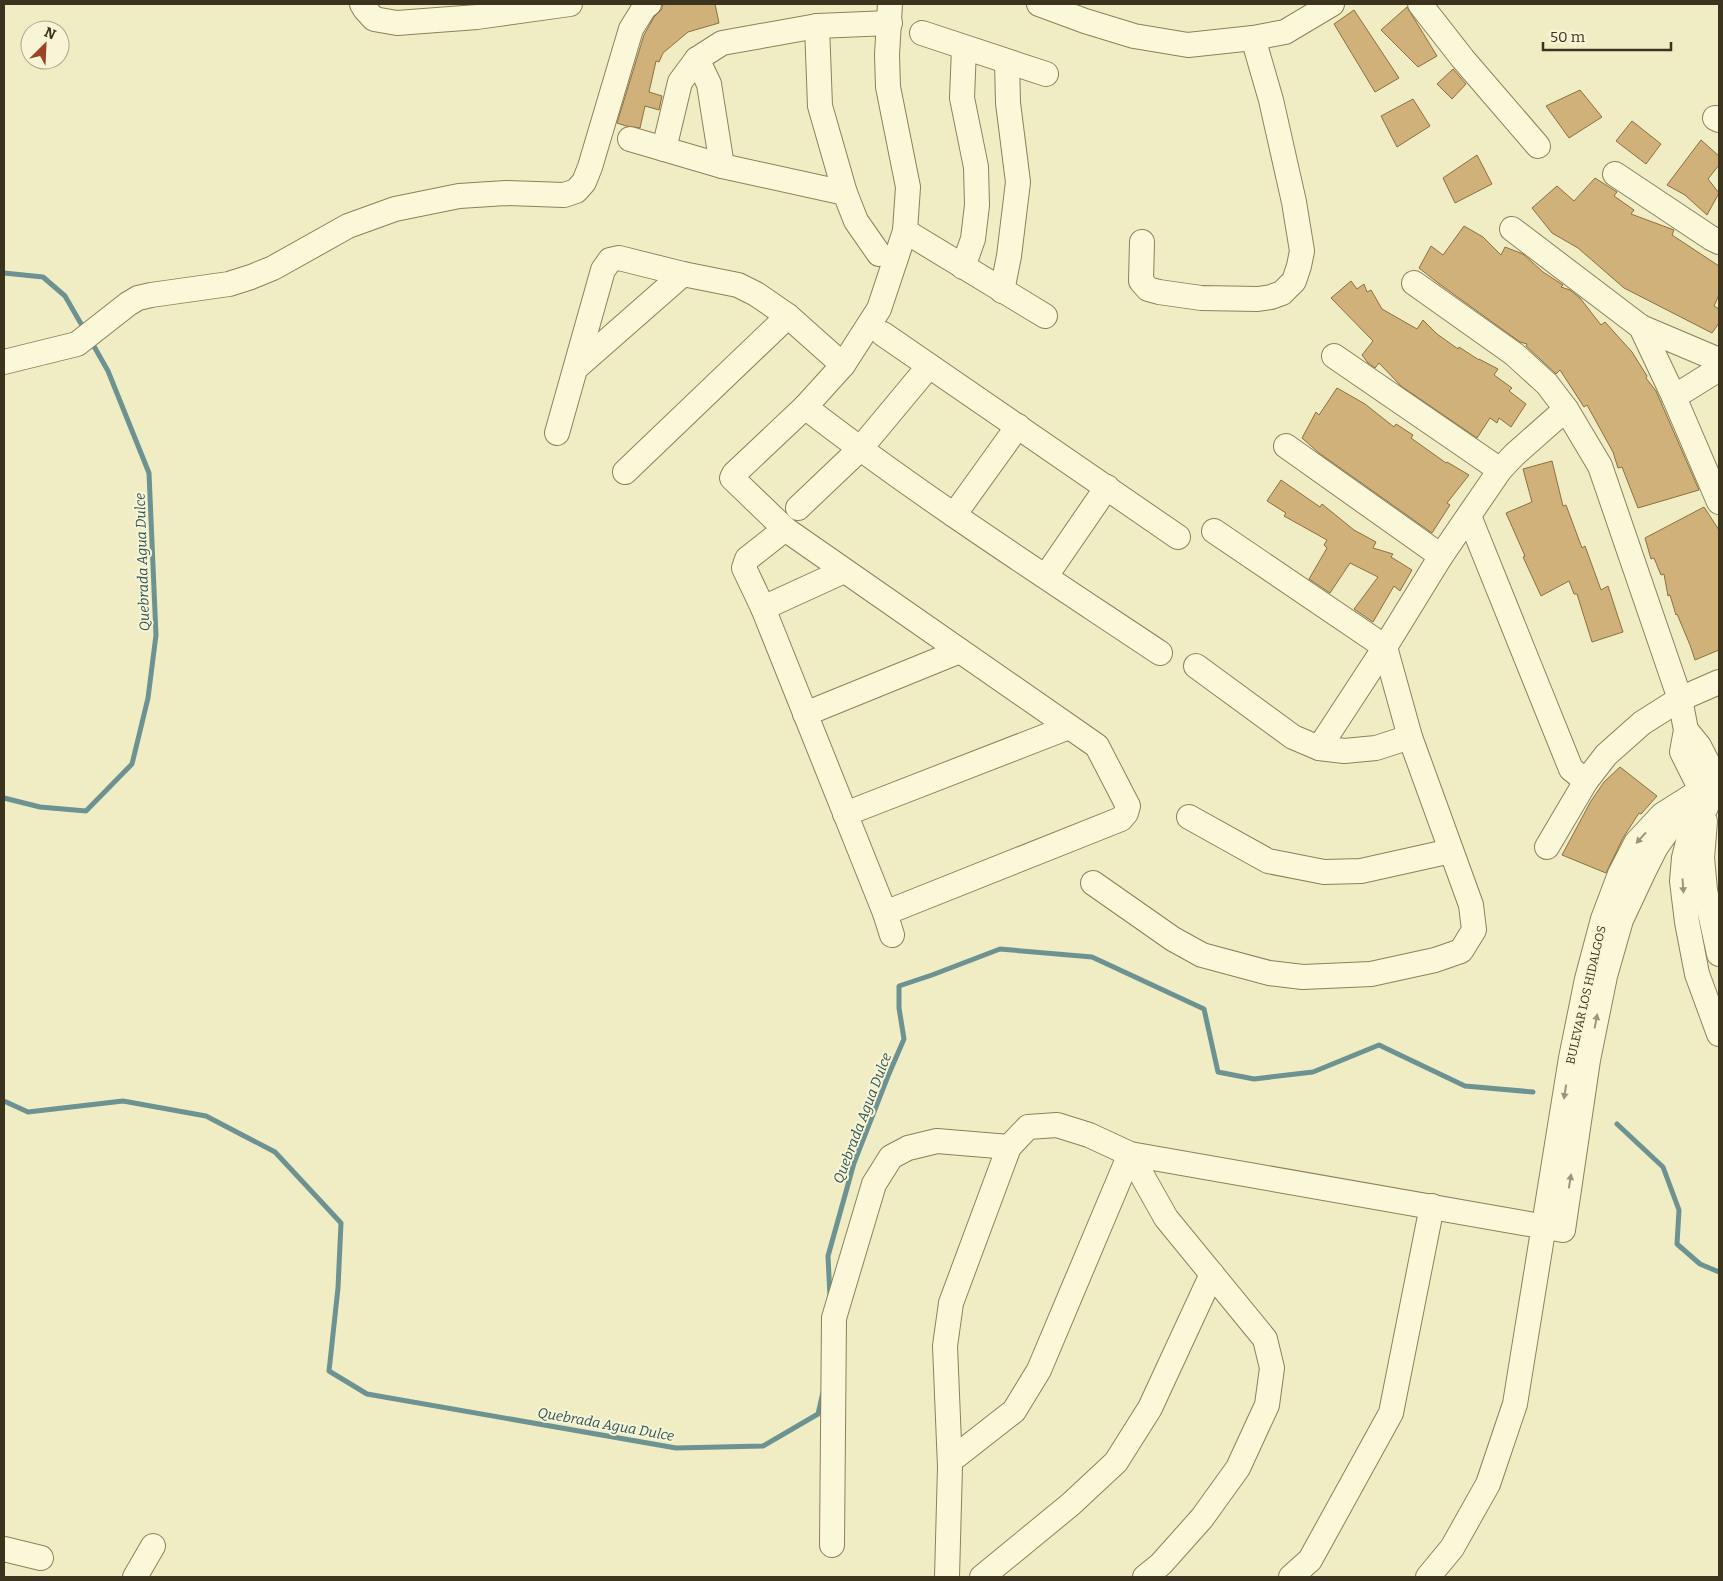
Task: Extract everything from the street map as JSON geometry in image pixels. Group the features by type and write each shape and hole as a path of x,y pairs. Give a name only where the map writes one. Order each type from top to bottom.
{"street":[{"path":"362,4 364,9 374,19 396,23 478,10 570,4"},
{"path":"4,362 77,344 138,298 151,294 229,284 251,277 273,268 348,226 395,209 460,196 506,193 544,196 564,195 576,191 584,182 590,167 631,29 649,4"},
{"path":"1039,4 1134,36 1188,45 1253,38 1285,32 1332,4"},
{"path":"1420,4 1463,60 1538,146"},
{"path":"664,149 680,82 696,59 722,43 890,13 887,55 888,87 908,187 905,231 879,309 843,365 805,407 732,478 785,529 1097,746 1128,806 1126,814 1121,819 888,924 805,714 744,568 747,559 785,529"},
{"path":"817,26 820,106 845,193 856,221 879,254"},
{"path":"922,33 1046,74"},
{"path":"1142,242 1141,281 1148,289 1159,292 1201,298 1258,299 1282,293 1294,280 1302,251 1294,202 1271,100 1253,38"},
{"path":"963,267 973,239 977,205 976,167 962,98 964,48"},
{"path":"696,59 709,84 722,166"},
{"path":"1002,292 1009,256 1018,182 1008,103 1007,62"},
{"path":"630,139 722,166 845,193"},
{"path":"1615,174 1719,242"},
{"path":"1512,229 1641,326 1719,360"},
{"path":"905,231 1002,292 1045,316"},
{"path":"557,433 603,270 610,260 619,258 738,285 756,294 788,316 843,365"},
{"path":"577,367 683,274"},
{"path":"1414,283 1514,354 1547,384 1566,409 1600,466 1680,699 1686,730 1682,752 1707,791 1702,858 1705,890 1719,954"},
{"path":"625,472 788,316"},
{"path":"1641,326 1719,502"},
{"path":"883,334 1178,537"},
{"path":"1334,356 1500,470"},
{"path":"798,508 860,449 930,366"},
{"path":"1674,397 1719,368"},
{"path":"805,407 954,516 1160,653"},
{"path":"1319,748 1385,648 1441,556 1500,470 1514,455 1566,409"},
{"path":"954,516 1018,426"},
{"path":"1286,446 1441,556"},
{"path":"1046,576 1107,487"},
{"path":"1469,516 1571,769 1586,781"},
{"path":"1093,883 1173,939 1202,954 1269,973 1304,977 1371,974 1436,960 1462,951 1474,930 1471,905 1410,737 1385,648 1214,531"},
{"path":"762,608 844,571"},
{"path":"805,714 960,651"},
{"path":"1196,666 1293,738 1319,748 1344,751 1376,748 1410,737"},
{"path":"1547,847 1586,781 1606,755 1642,723 1680,699 1719,682"},
{"path":"845,814 1069,727"},
{"path":"1707,791 1684,858 1682,881 1687,922 1697,974 1719,1034"},
{"name":"BULEVAR LOS HIDALGOS","path":"1553,1228 1604,976 1621,920 1656,847 1668,829 1707,791"},
{"name":"BULEVAR LOS HIDALGOS","path":"1553,1228 1571,1058 1587,979 1603,919 1620,874 1636,842 1662,815 1707,791"},
{"path":"1189,817 1268,861 1324,872 1361,872 1451,851"},
{"path":"1668,829 1683,832 1690,839"},
{"path":"947,1577 950,1460 945,1346 951,1303 1009,1147 1028,1128 1057,1125 1090,1134 1130,1154 1553,1228 1515,1404 1488,1484 1452,1548 1428,1577"},
{"path":"832,1545 834,1318 874,1184 891,1157 908,1148 937,1141 1009,1147"},
{"path":"1130,1154 1166,1218 1265,1339 1272,1368 1267,1405 1238,1468 1202,1518 1162,1564 1145,1577"},
{"path":"950,1460 1014,1411 1039,1370 1130,1154"},
{"path":"1291,1577 1310,1560 1391,1412 1432,1206"},
{"path":"982,1577 1071,1504 1116,1462 1150,1408 1212,1274"},
{"path":"135,1577 153,1546"},
{"path":"4,1549 41,1558"}],"building":[{"path":"715,4 719,23 688,32 663,53 659,62 656,61 649,92 662,96 659,110 645,106 640,128 617,123 644,35 654,17 662,9 662,5"},
{"path":"1407,7 1437,56 1418,67 1381,30"},
{"path":"1354,10 1399,78 1375,92 1334,24"},
{"path":"1453,69 1466,84 1452,99 1437,84"},
{"path":"1580,90 1602,117 1569,138 1546,106"},
{"path":"1413,99 1430,126 1397,147 1381,116"},
{"path":"1632,121 1661,144 1646,164 1616,141"},
{"path":"1701,140 1719,156 1719,165 1708,179 1719,193 1707,215 1685,195 1667,185"},
{"path":"1477,155 1492,184 1455,203 1443,178"},
{"path":"1595,178 1617,192 1614,196 1634,210 1631,214 1674,230 1672,235 1719,266 1719,295 1714,306 1719,309 1719,323 1712,333 1624,288 1578,248 1552,233 1532,208 1557,186 1574,201"},
{"path":"1464,226 1483,237 1501,255 1505,247 1523,254 1543,272 1563,285 1561,287 1570,290 1580,298 1601,325 1605,322 1632,352 1647,376 1646,378 1656,391 1699,490 1638,508 1622,467 1618,468 1613,452 1587,405 1584,407 1560,370 1556,374 1526,346 1527,344 1520,342 1419,268 1431,246 1443,255"},
{"path":"1351,281 1357,289 1364,284 1367,292 1371,290 1382,309 1417,329 1423,320 1437,334 1458,349 1459,347 1498,369 1494,375 1512,388 1509,391 1526,404 1511,427 1499,418 1497,423 1490,418 1477,438 1401,386 1379,363 1375,368 1368,363 1362,355 1373,341 1331,298"},
{"path":"1337,388 1365,404 1394,427 1396,424 1413,435 1411,438 1446,463 1469,475 1447,503 1450,505 1432,533 1319,453 1302,438 1316,412 1319,415"},
{"path":"1552,461 1563,506 1566,505 1582,548 1585,546 1601,590 1608,586 1623,632 1592,642 1577,594 1574,594 1569,581 1541,596 1506,513 1532,502 1523,469"},
{"path":"1281,480 1320,507 1322,504 1354,530 1376,542 1373,548 1393,554 1391,557 1412,570 1400,591 1394,586 1373,622 1354,609 1378,577 1350,563 1330,593 1309,579 1327,548 1324,545 1327,540 1284,516 1286,513 1267,501"},
{"path":"1704,507 1719,530 1719,650 1695,660 1676,615 1670,595 1668,596 1664,574 1661,575 1654,558 1651,559 1645,538"},
{"path":"1620,767 1657,796 1641,814 1639,813 1623,838 1606,873 1562,855 1591,801 1604,782"}],"waterway":[{"name":"Quebrada Agua Dulce","path":"4,273 43,277 65,296 84,329"},
{"name":"Quebrada Agua Dulce","path":"4,798 40,807 86,811 132,764 148,698 156,635 149,473 108,371 91,341"},
{"name":"Quebrada Agua Dulce","path":"830,1297 828,1256 854,1163 904,1039 899,1008 899,986 1000,949 1092,957 1204,1009 1218,1072 1254,1079 1313,1072 1379,1045 1465,1086 1533,1092"},
{"name":"Quebrada Agua Dulce","path":"4,1101 28,1112 123,1101 206,1116 275,1152 341,1223 338,1288 329,1371 367,1394 676,1448 763,1446 818,1414 823,1392"},
{"name":"Quebrada Agua Dulce","path":"1617,1124 1663,1167 1679,1210 1677,1244 1700,1264 1719,1272"}]}
